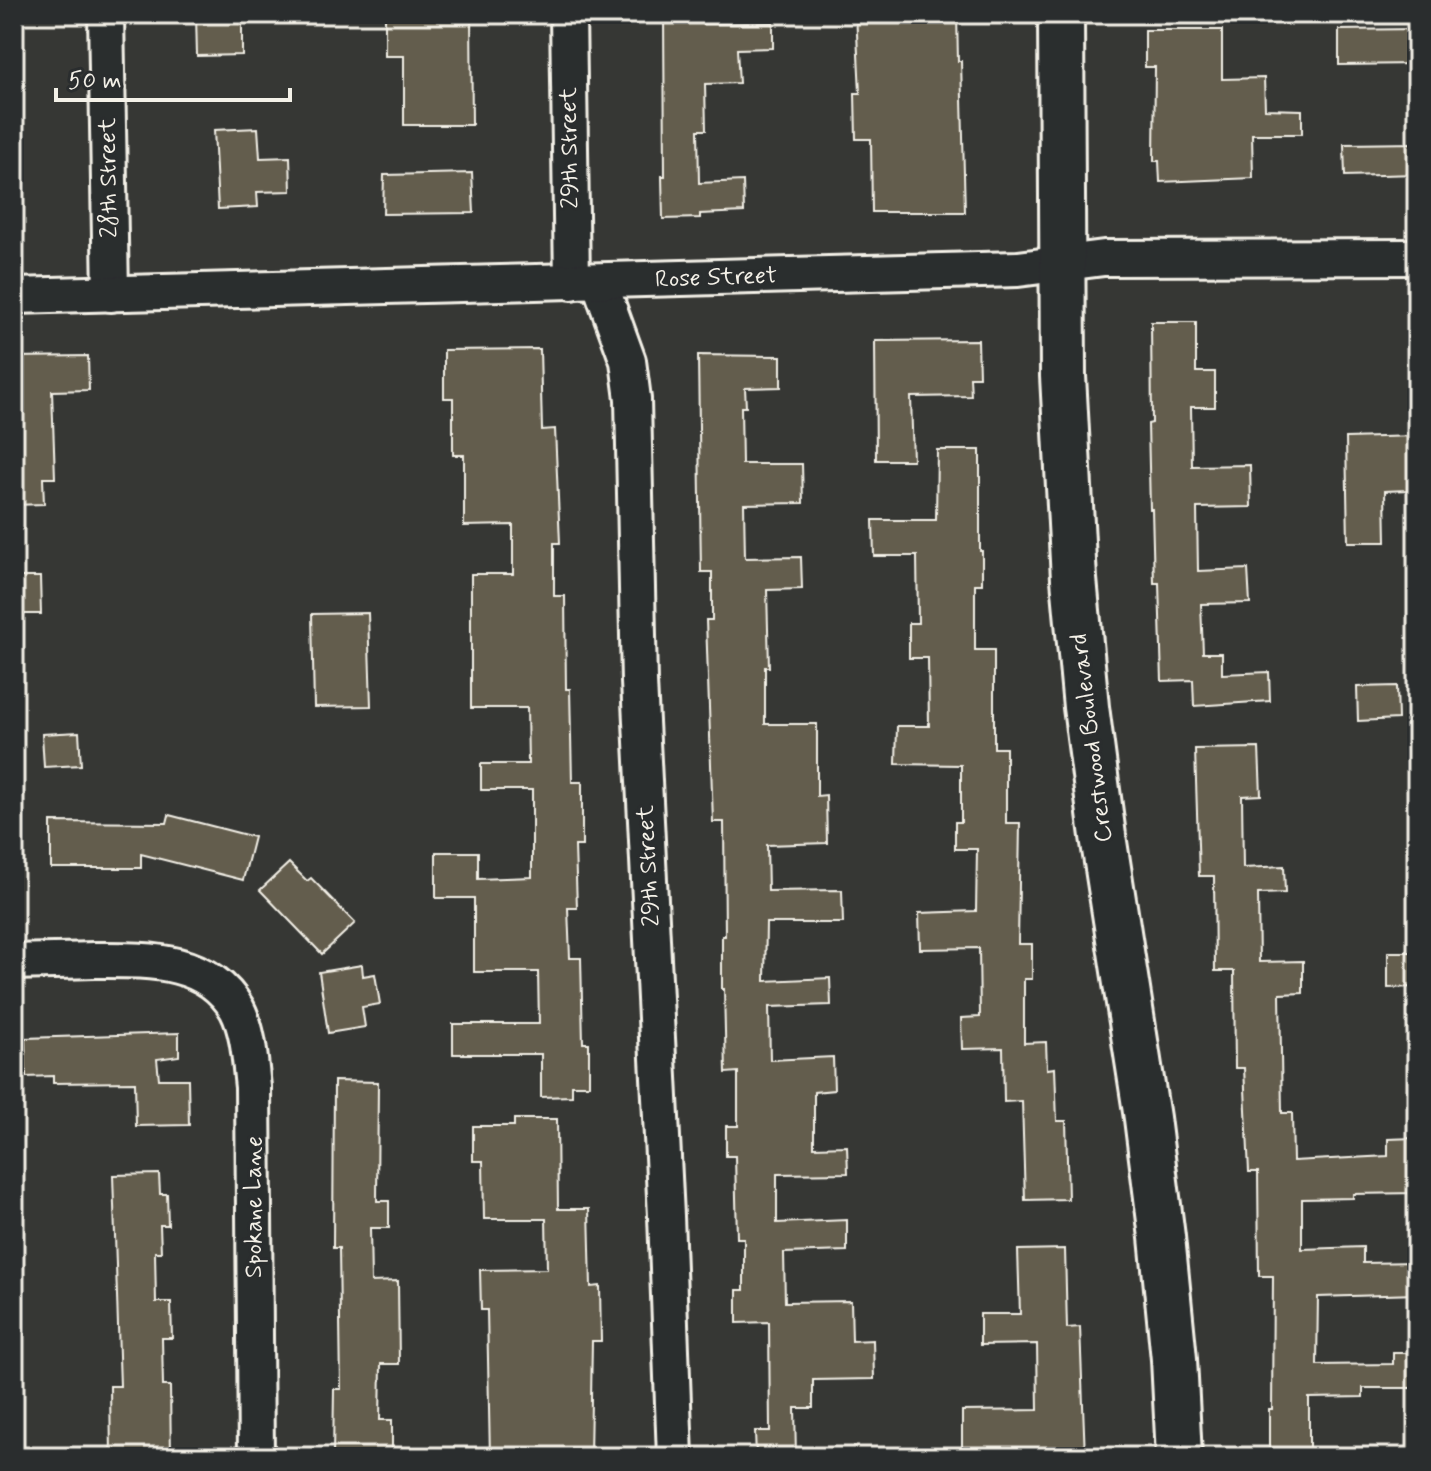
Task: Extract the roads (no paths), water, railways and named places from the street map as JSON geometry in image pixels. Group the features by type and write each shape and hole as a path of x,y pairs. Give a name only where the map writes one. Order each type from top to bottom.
{"street":[{"name":"28th Street","path":"106,14 111,294"},
{"name":"29th Street","path":"568,14 585,281 628,361 633,399 639,682 675,1457"},
{"name":"Crestwood Boulevard","path":"1061,14 1063,376 1066,463 1082,665 1103,836 1160,1222 1174,1359 1179,1457"},
{"name":"Rose Street","path":"14,296 1018,269 1104,258 1417,257"},
{"name":"Spokane Lane","path":"14,962 163,961 200,974 222,991 237,1010 249,1049 253,1087 256,1457"}]}
